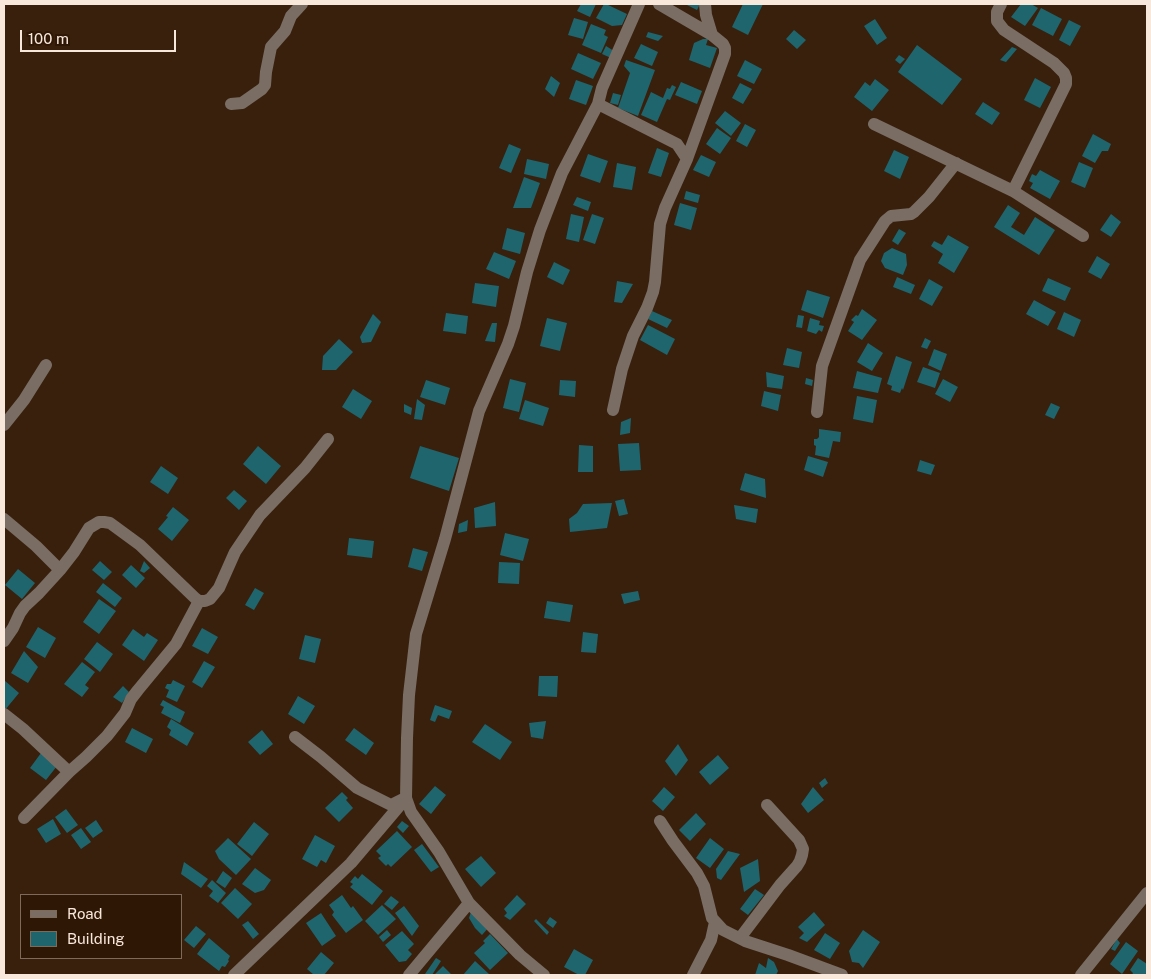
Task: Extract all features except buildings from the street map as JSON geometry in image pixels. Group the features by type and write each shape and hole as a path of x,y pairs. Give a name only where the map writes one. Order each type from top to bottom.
{"street":[{"path":"231,104 242,104 265,85 271,47 285,30 291,16 302,4"},
{"path":"544,975 520,955 469,903 439,852 410,812 406,798 410,695 416,634 445,539 479,411 508,344 540,230 562,173 598,104 602,88 639,4"},
{"path":"612,410 622,369 633,336 647,308 654,287 660,224 665,208 687,159 725,54 723,44 712,35 659,4"},
{"path":"706,4 706,15 712,35"},
{"path":"1001,4 997,12 997,21 1004,30 1054,63 1064,73 1066,78 1066,84 1013,191"},
{"path":"598,104 677,144 687,159"},
{"path":"874,124 1013,191 1083,236"},
{"path":"817,412 822,366 860,260 885,221 891,216 914,212 929,197 956,163"},
{"path":"4,425 24,400 46,365"},
{"path":"4,641 25,606 39,594 60,570 89,528 99,522 110,524 140,544 199,601 210,599 219,588 235,552 260,515 305,468 328,439"},
{"path":"4,519 36,546 60,570"},
{"path":"24,818 107,736 125,713 131,699 176,644 199,601"},
{"path":"4,714 69,772"},
{"path":"295,737 357,788 391,805 406,798"},
{"path":"234,975 351,863 406,798"},
{"path":"740,938 780,885 797,866 802,855 803,849 799,840 767,805"},
{"path":"660,821 704,886 711,915 719,926 740,938 842,975"},
{"path":"1080,975 1147,893"},
{"path":"409,975 469,903"},
{"path":"693,975 719,926"}]}
